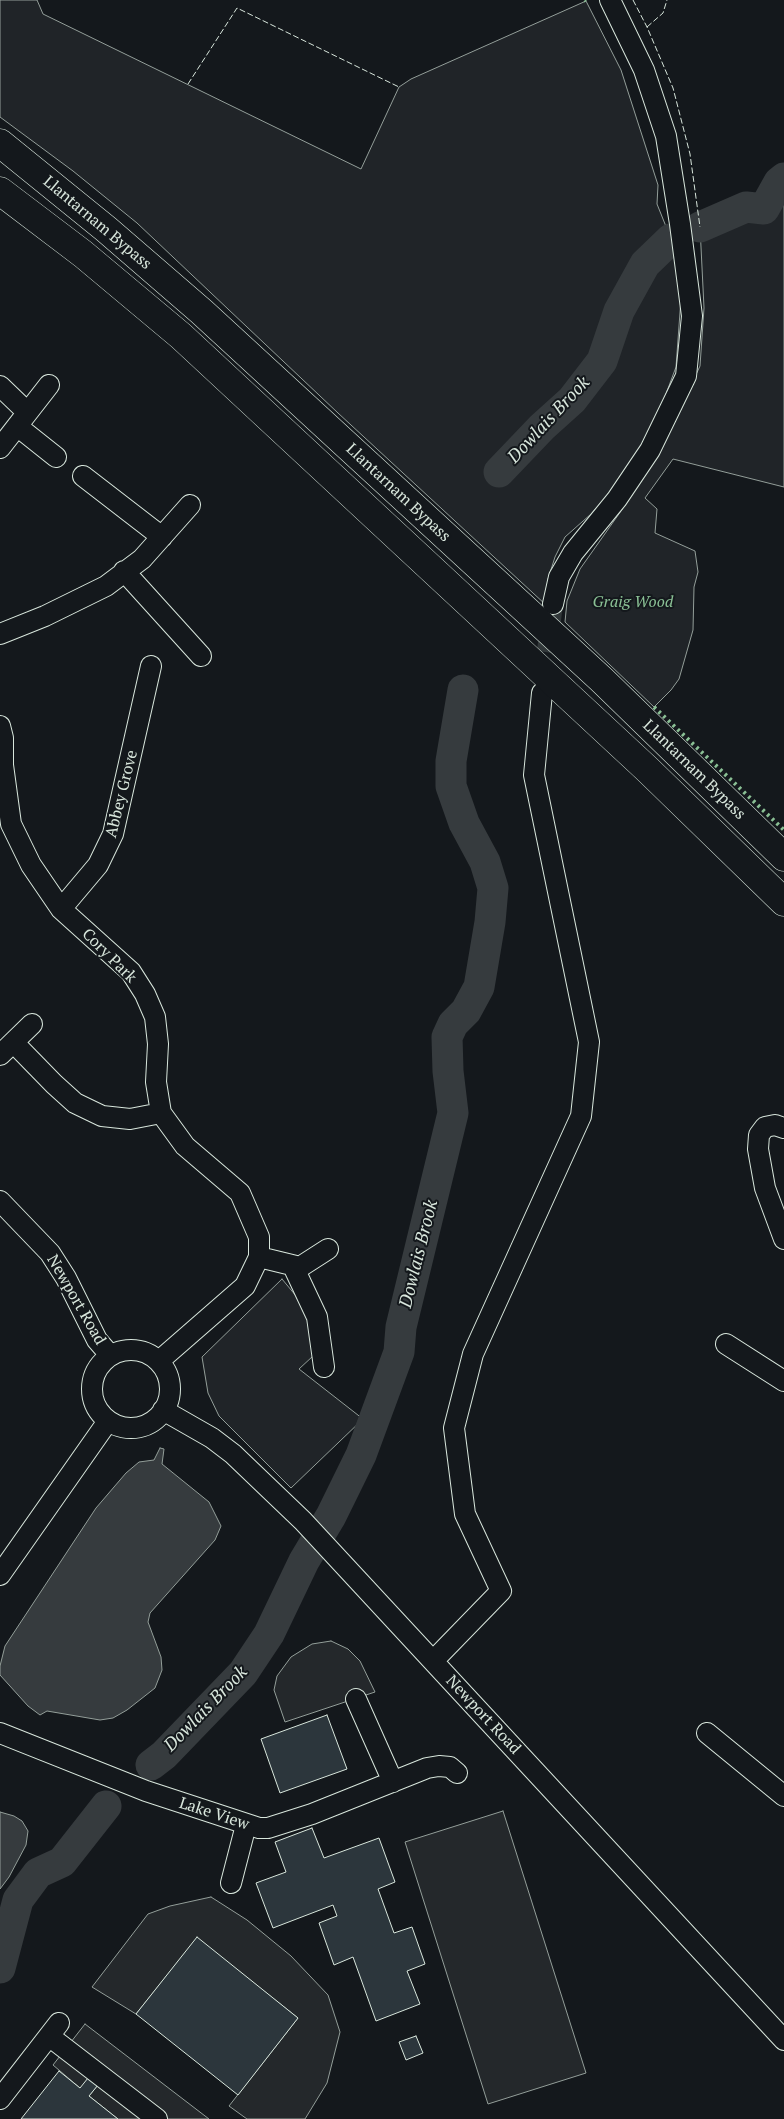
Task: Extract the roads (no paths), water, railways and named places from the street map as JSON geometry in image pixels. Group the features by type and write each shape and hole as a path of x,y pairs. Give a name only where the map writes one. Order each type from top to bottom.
{"highway":[{"name":"Llantarnam Bypass","path":"0,143 106,229 202,312 602,680 784,857"},
{"name":"Llantarnam Bypass","path":"0,191 83,254 181,336 640,763 784,902"}],"street":[{"path":"553,604 559,577 573,553 617,499 650,450 686,376 692,316 666,136 644,70 610,0"},
{"path":"0,448 49,385"},
{"path":"3,389 22,419 56,457"},
{"path":"83,476 162,537"},
{"path":"0,634 70,605 106,586 142,558 190,505"},
{"path":"124,571 201,656"},
{"name":"Abbey Grove","path":"61,909 98,865 113,834 151,666"},
{"path":"433,1661 501,1590 465,1514 454,1428 473,1354 581,1116 589,1042 534,775 542,693"},
{"name":"Cory Park","path":"0,726 3,738 6,825 61,909 131,972 145,994 155,1017 158,1044 156,1082 161,1113 185,1146 240,1193 259,1237 259,1258"},
{"path":"32,1024 7,1049 54,1084 75,1103 102,1116 130,1119 161,1113"},
{"path":"784,1128 775,1125 765,1127 759,1135 758,1149 765,1188 784,1239"},
{"name":"Newport Road","path":"0,1201 50,1253 66,1278 97,1340 110,1355"},
{"path":"158,1361 245,1286 259,1258 300,1267 328,1249"},
{"path":"293,1266 317,1317 324,1367"},
{"path":"726,1344 784,1381"},
{"path":"122,1350 135,1350 148,1353 158,1361 169,1380 169,1396 164,1410 155,1420 144,1426 125,1427 108,1421 99,1412 93,1400 91,1388 94,1375 100,1364 110,1355 122,1350"},
{"name":"Newport Road","path":"164,1410 212,1438 233,1454 303,1521 784,2040"},
{"path":"0,1575 108,1421"},
{"path":"356,1699 393,1782"},
{"name":"Lake View","path":"0,1733 146,1791 246,1825 268,1828 312,1814 427,1768 450,1767 457,1773"},
{"path":"707,1733 784,1796"},
{"path":"231,1882 246,1825"},
{"path":"0,2099 54,2030 158,2119"}],"waterway":[{"name":"Dowlais Brook","path":"700,227 746,207 764,209 779,182 784,178"},
{"name":"Dowlais Brook","path":"499,472 542,427 572,400 602,361 619,311 645,264 671,239"},
{"name":"Dowlais Brook","path":"151,1765 164,1755 243,1673 269,1634 304,1561 331,1516 361,1455 399,1352 401,1327 453,1113 448,1071 447,1037 453,1024 466,1011 479,987 490,922 493,888 485,862 464,823 451,786 451,761 463,690"},
{"name":"Dowlais Brook","path":"0,1968 18,1900 38,1873 62,1862 106,1806"}],"tunnel":[{"path":"543,682 553,604"}],"park label":[{"name":"Graig Wood","path":"633,602"}]}
